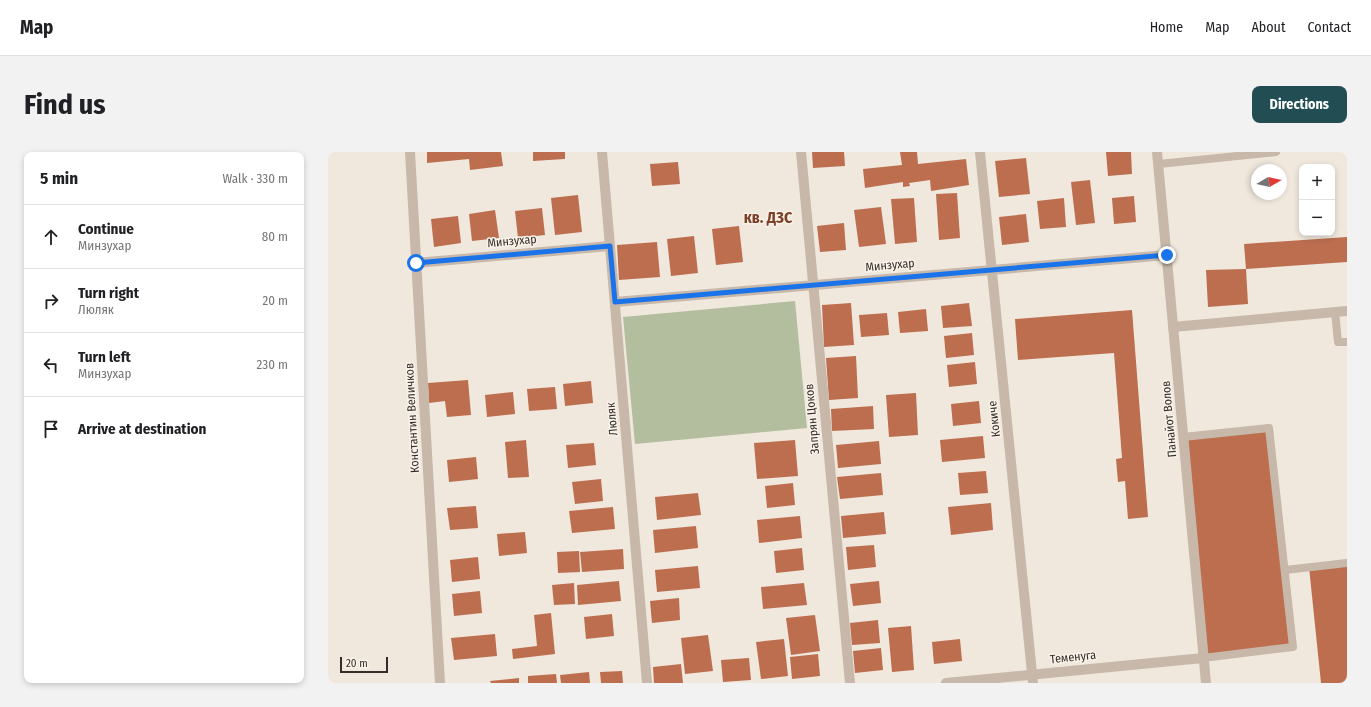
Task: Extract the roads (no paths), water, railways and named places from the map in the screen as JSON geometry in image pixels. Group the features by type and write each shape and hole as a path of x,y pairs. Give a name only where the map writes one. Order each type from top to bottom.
{"street":[{"name":"Константин Величков","path":"410,152 440,683"},
{"name":"Люляк","path":"602,152 647,683"},
{"name":"Запрян Цоков","path":"801,152 850,683"},
{"name":"Кокиче","path":"980,152 1032,679"},
{"name":"Панайот Волов","path":"1158,152 1206,683"},
{"name":"Минзухар","path":"416,263 610,246"},
{"name":"Минзухар","path":"615,302 1167,255"},
{"path":"1173,327 1347,311"},
{"name":"Теменуга","path":"946,683 1032,679 1203,658"}],"lane":[{"path":"1159,164 1276,152"},
{"path":"1335,312 1338,342 1347,342"},
{"path":"1183,437 1269,428 1293,647 1203,658"},
{"path":"1285,570 1347,563"}],"district":[{"name":"кв. ДЗС","path":"768,217"}]}
